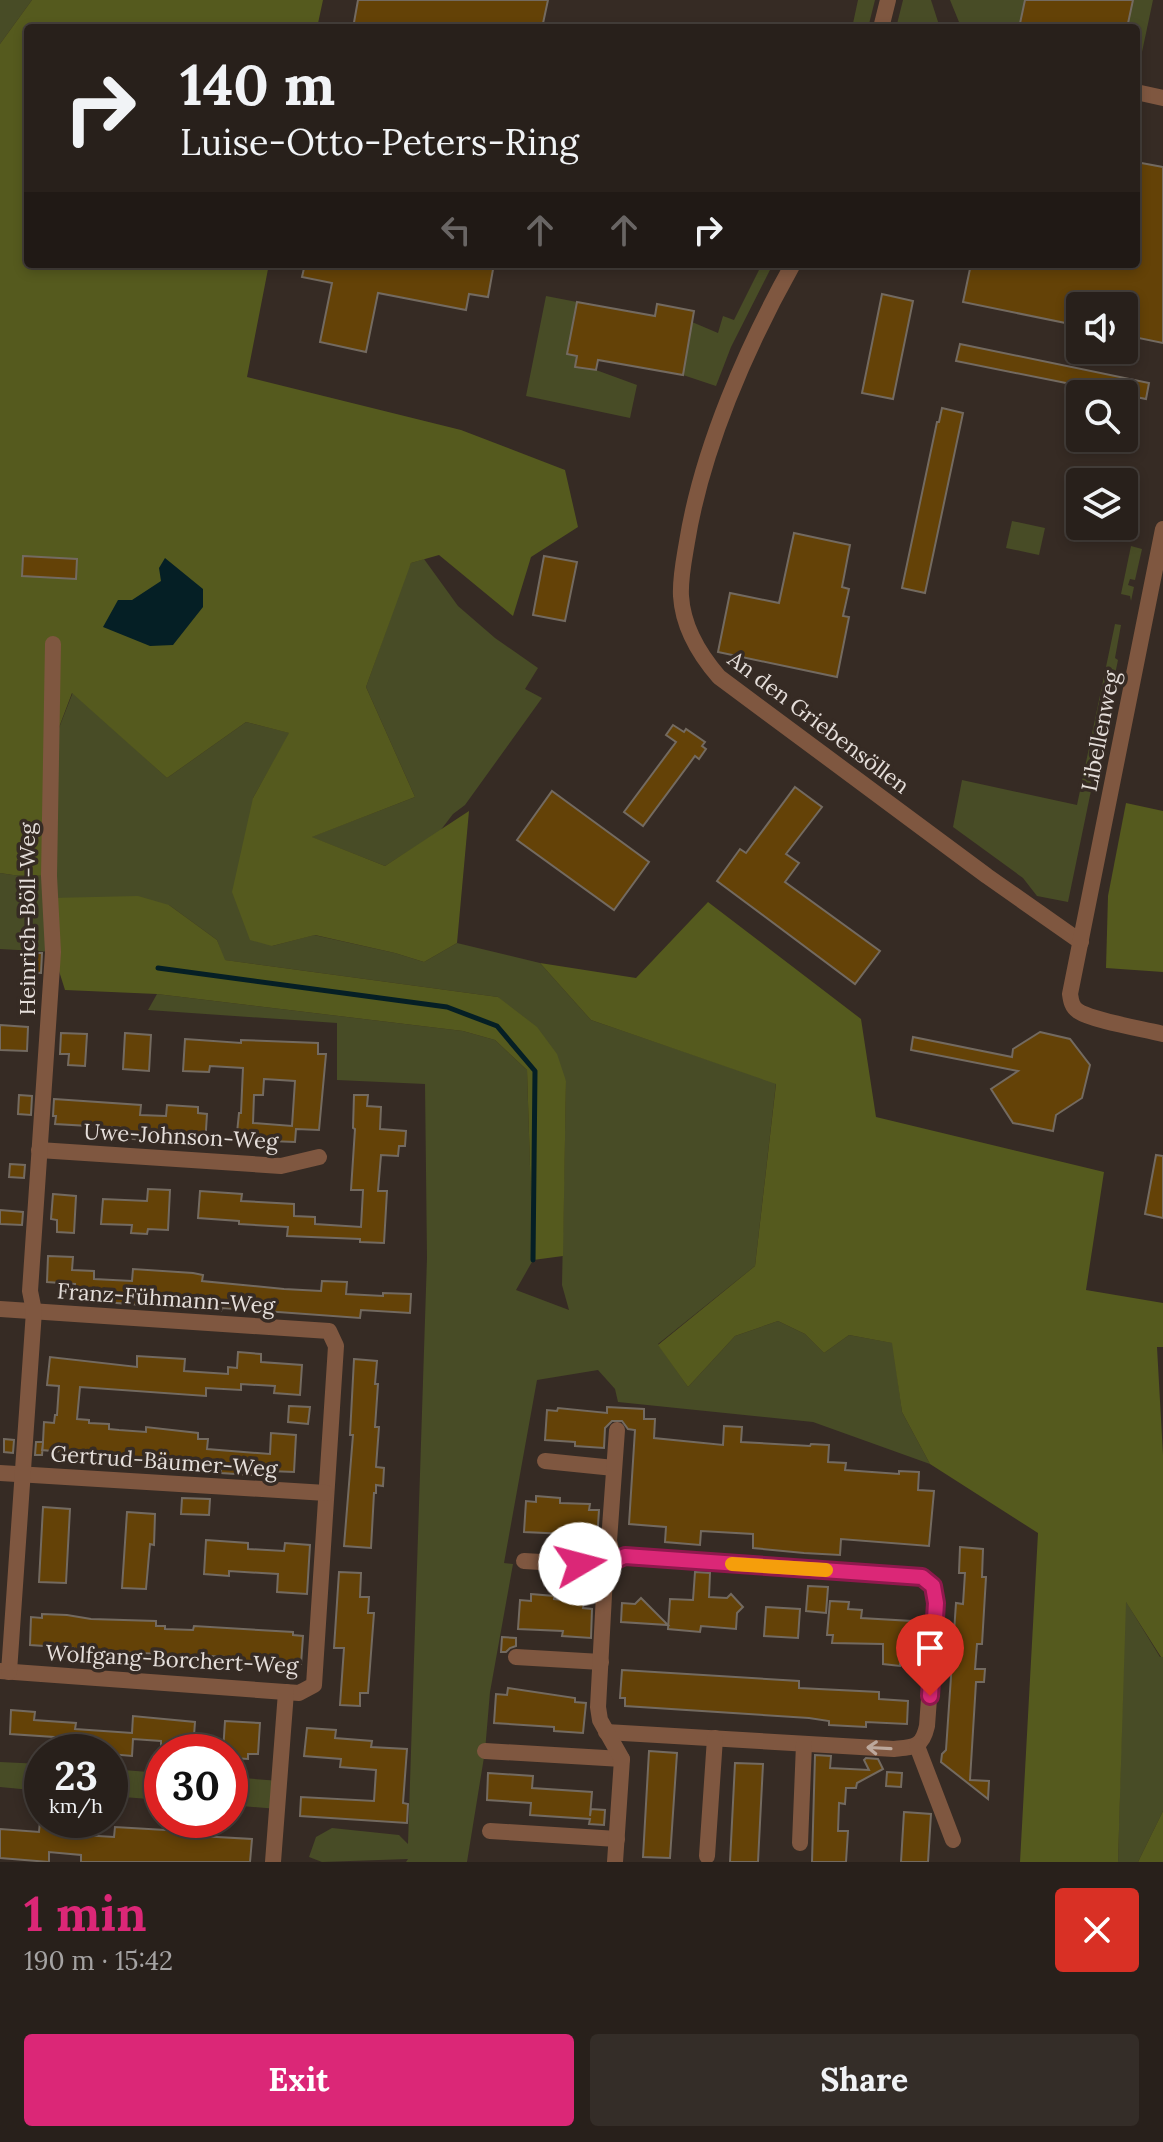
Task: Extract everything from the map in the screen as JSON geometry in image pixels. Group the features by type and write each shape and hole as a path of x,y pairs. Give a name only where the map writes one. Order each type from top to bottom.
{"street":[{"path":"882,24 888,0"},
{"path":"1140,93 1163,98"},
{"name":"An den Griebensöllen","path":"791,268 743,365 700,484 682,571 681,597 687,628 705,661 719,677 1081,942"},
{"name":"Libellenweg","path":"1081,942 1163,529"},
{"name":"Heinrich-Böll-Weg","path":"5,1672 34,1311 30,1291 53,952 49,876 53,644"},
{"path":"1081,942 1070,994 1071,1003 1077,1010 1163,1034"},
{"name":"Uwe-Johnson-Weg","path":"39,1150 281,1166 319,1157"},
{"name":"Franz-Fühmann-Weg","path":"0,1309 329,1331 336,1346 326,1493"},
{"path":"615,1862 622,1759 600,1720 598,1707 605,1576 611,1563 609,1541 617,1430"},
{"path":"545,1461 614,1468"},
{"name":"Gertrud-Bäumer-Weg","path":"0,1473 326,1493"},
{"name":"Wolfgang-Borchert-Weg","path":"5,1672 299,1693 314,1685 326,1493"},
{"path":"524,1561 611,1563 625,1556 922,1577 933,1586 936,1603 927,1726 924,1739 917,1746 894,1749 606,1732"},
{"path":"516,1657 601,1662"},
{"path":"273,1862 286,1692"},
{"path":"707,1856 715,1738"},
{"path":"800,1843 804,1744"},
{"path":"917,1746 953,1840"},
{"path":"485,1751 622,1759"},
{"path":"490,1831 617,1839"}],"green space":[{"path":"0,0 32,0 0,44"},
{"path":"32,0 323,0 318,24 24,24 24,268 268,268 247,377 461,430 565,470 578,527 531,557 513,616 439,555 411,563 366,687 415,797 312,837 385,866 469,811 457,943 424,962 315,935 272,946 250,940 232,892 253,798 289,733 246,722 167,778 72,693 50,751 49,876 0,873 0,44"},
{"path":"858,0 875,0 869,24 853,24"},
{"path":"903,0 931,0 939,24 897,24"},
{"path":"950,0 1025,0 1020,24 959,22"},
{"path":"1133,0 1153,0 1140,62 1140,24 1128,24"},
{"path":"760,268 771,268 731,347 716,386 683,375 692,322 718,333 723,316 734,320"},
{"path":"546,296 577,302 567,354 577,356 575,367 596,370 637,385 630,418 526,396"},
{"path":"1012,521 1045,528 1039,555 1006,548"},
{"path":"1131,546 1142,549 1135,580 1130,579 1128,585 1134,587 1131,601 1130,596 1121,594"},
{"path":"424,559 458,606 495,638 538,668 525,689 542,698 465,805 453,814 440,831 385,866 311,837 415,797 366,687 407,571 411,563"},
{"path":"1115,624 1121,625 1115,658 1118,660 1068,902 1037,896 1023,878 953,827 962,780 1077,805"},
{"path":"73,692 167,778 246,722 290,733 253,798 272,946 314,935 424,962 457,943 540,963 591,1020 776,1083 755,1266 658,1344 688,1387 735,1336 778,1321 805,1334 824,1353 849,1335 893,1343 902,1412 930,1464 813,1422 618,1402 615,1389 598,1370 537,1380 504,1563 513,1564 490,1692 485,1751 467,1862 406,1862 408,1859 322,1862 309,1857 316,1837 332,1828 399,1835 408,1844 427,1258 425,1084 337,1080 337,1023 148,1010 157,994 463,1031 495,1040 527,1070 533,1260 516,1290 569,1310 562,1285 566,1081 498,997 224,960 217,940 169,905 53,952 0,949 0,873 49,876 50,751"},
{"path":"1126,803 1163,811 1163,972 1106,968 1108,896"},
{"path":"138,896 169,905 217,940 225,960 498,997 537,1027 557,1054 566,1081 563,1256 533,1260 527,1070 495,1040 463,1031 157,994 65,990 53,952 51,898"},
{"path":"708,902 861,1019 876,1117 1104,1172 1086,1290 1163,1303 1163,1347 1157,1347 1163,1455 1163,1657 1126,1602 1118,1862 1020,1862 1038,1533 930,1464 902,1412 892,1343 849,1335 824,1353 805,1334 778,1321 735,1336 688,1387 658,1345 755,1266 776,1084 591,1020 540,963 636,978"},
{"path":"1125,1600 1160,1657 1163,1657 1163,1811 1138,1862 1118,1862"},
{"path":"0,1762 24,1763 24,1789 0,1787"},
{"path":"128,1770 144,1772 144,1799 128,1797"},
{"path":"248,1778 280,1781 278,1809 248,1806"},
{"path":"1163,1811 1163,1862 1138,1862"}],"water":[{"path":"165,558 203,589 203,607 173,645 150,646 103,627 118,600 132,600 161,581 159,568"}],"building":[{"path":"358,0 548,0 543,24 354,24"},
{"path":"1025,0 1133,0 1128,24 1020,24"},
{"path":"1140,163 1163,167 1163,343 1138,338 1138,292 1066,292 1066,323 963,302 970,268 1140,268"},
{"path":"304,268 493,268 488,297 469,294 466,310 378,293 366,352 320,342 332,283 302,277"},
{"path":"882,294 913,301 893,399 862,393"},
{"path":"577,302 655,316 657,304 694,311 683,375 598,360 596,370 575,367 577,356 567,354"},
{"path":"960,344 1134,380 1066,380 1066,383 956,361"},
{"path":"1138,381 1149,383 1146,399 1138,397"},
{"path":"942,408 963,413 925,593 902,588"},
{"path":"794,533 850,545 842,587 849,589 843,616 849,617 837,677 718,652 730,593 779,603"},
{"path":"23,556 77,559 76,579 22,576"},
{"path":"544,556 577,562 565,621 533,615"},
{"path":"673,725 684,732 686,729 705,742 702,746 706,749 699,759 695,756 643,826 624,812 676,742 666,735"},
{"path":"795,787 822,807 786,854 799,863 785,882 880,951 855,984 717,881 740,849 746,853"},
{"path":"552,791 649,862 614,910 517,840"},
{"path":"29,953 42,953 41,973 28,972"},
{"path":"0,1025 28,1027 27,1051 0,1050"},
{"path":"1040,1032 1070,1039 1090,1065 1082,1098 1056,1115 1053,1131 1013,1123 991,1089 1018,1071 911,1050 913,1037 1012,1057 1013,1049"},
{"path":"61,1033 87,1034 85,1066 68,1065 69,1054 60,1054"},
{"path":"125,1033 151,1035 149,1071 123,1069"},
{"path":"185,1039 318,1043 318,1054 326,1054 319,1130 296,1129 295,1142 270,1141 270,1146 236,1143 243,1068 210,1066 209,1072 183,1071","holes":["264,1079 295,1081 292,1126 253,1123 254,1095 263,1095"]},
{"path":"19,1095 32,1096 31,1115 18,1114"},
{"path":"354,1095 368,1095 367,1106 381,1107 380,1129 406,1131 405,1146 399,1146 398,1156 381,1155 378,1191 387,1191 384,1243 287,1236 288,1227 198,1218 200,1191 242,1194 241,1201 294,1204 294,1216 315,1217 315,1224 361,1227 363,1190 351,1190"},
{"path":"54,1099 141,1105 140,1115 166,1116 167,1105 198,1107 198,1113 207,1114 205,1146 124,1138 124,1128 55,1124"},
{"path":"1156,1155 1163,1156 1163,1218 1145,1214"},
{"path":"10,1164 25,1165 24,1178 9,1177"},
{"path":"148,1189 170,1190 168,1230 148,1229 147,1234 131,1233 132,1225 101,1224 103,1199 147,1201"},
{"path":"53,1194 76,1196 74,1233 57,1232 57,1220 51,1219"},
{"path":"0,1210 23,1212 22,1225 0,1224"},
{"path":"48,1256 73,1257 72,1270 94,1271 94,1279 132,1281 133,1269 193,1273 203,1275 202,1281 284,1289 321,1291 322,1281 347,1282 346,1294 411,1294 410,1313 361,1310 360,1318 92,1301 93,1298 74,1296 75,1284 47,1282"},
{"path":"238,1352 261,1354 261,1362 302,1365 300,1395 274,1393 275,1386 241,1384 241,1390 206,1388 206,1396 80,1387 77,1419 109,1424 109,1429 146,1432 146,1427 198,1433 198,1439 208,1439 207,1449 270,1454 271,1433 296,1435 294,1472 269,1471 268,1476 221,1473 221,1467 176,1464 176,1461 132,1458 131,1464 116,1462 117,1457 42,1450 42,1455 35,1455 36,1442 43,1442 44,1422 54,1423 57,1415 59,1386 47,1385 50,1357 137,1367 137,1356 185,1359 184,1371 228,1374 228,1367 237,1368"},
{"path":"354,1359 377,1361 375,1427 379,1427 376,1467 384,1468 383,1486 376,1485 374,1493 371,1548 344,1546 353,1435 350,1435"},
{"path":"289,1406 310,1407 308,1424 288,1422"},
{"path":"607,1407 644,1409 644,1419 655,1419 654,1438 723,1445 724,1426 742,1427 741,1442 829,1445 828,1462 846,1463 845,1470 899,1474 899,1471 919,1472 918,1490 934,1491 929,1546 841,1539 840,1555 804,1553 753,1548 753,1534 701,1531 700,1545 665,1542 666,1527 629,1524 635,1430 628,1429 622,1421 612,1421 605,1428 604,1448 545,1440 547,1410 557,1411 558,1408 607,1413"},
{"path":"4,1439 14,1440 13,1453 4,1452"},
{"path":"536,1496 560,1498 560,1503 590,1504 589,1510 599,1510 597,1540 567,1539 567,1534 524,1532 526,1501 536,1502"},
{"path":"182,1498 210,1499 209,1515 181,1514"},
{"path":"43,1507 70,1509 66,1583 39,1582"},
{"path":"127,1512 155,1514 154,1545 150,1544 146,1589 122,1588"},
{"path":"206,1540 248,1543 248,1549 284,1551 285,1543 310,1545 307,1594 277,1592 278,1574 229,1571 229,1576 204,1574"},
{"path":"960,1547 983,1549 982,1577 986,1577 982,1644 977,1644 975,1669 985,1669 984,1682 976,1682 970,1780 989,1781 988,1799 941,1762 946,1750 956,1603 963,1604 965,1573 959,1573"},
{"path":"339,1572 361,1573 360,1597 369,1597 368,1613 374,1613 368,1693 360,1693 360,1706 340,1705 344,1648 334,1648"},
{"path":"695,1572 710,1573 709,1597 727,1598 731,1594 743,1607 737,1613 736,1629 701,1626 700,1632 668,1629 670,1599 693,1600"},
{"path":"808,1586 828,1587 826,1613 806,1611"},
{"path":"531,1594 584,1602 583,1608 592,1609 591,1638 562,1636 563,1631 518,1629 520,1600 531,1601"},
{"path":"641,1598 668,1625 621,1622 622,1603 635,1604"},
{"path":"830,1601 849,1602 848,1609 862,1610 861,1618 912,1621 911,1647 901,1647 900,1666 883,1664 883,1644 832,1643 833,1635 827,1635"},
{"path":"766,1607 800,1609 798,1638 764,1636"},
{"path":"42,1614 156,1621 156,1626 165,1626 165,1629 193,1630 194,1626 293,1632 293,1635 303,1636 301,1664 241,1662 241,1658 211,1656 211,1659 163,1659 163,1654 30,1645 31,1617 42,1618"},
{"path":"502,1637 516,1638 516,1646 501,1652"},
{"path":"622,1670 799,1681 799,1688 879,1692 879,1699 908,1701 907,1724 866,1722 866,1727 829,1725 829,1721 809,1718 625,1706 625,1698 620,1698"},
{"path":"508,1688 575,1698 575,1702 586,1703 583,1733 554,1731 554,1727 494,1723 496,1694 507,1695"},
{"path":"11,1710 35,1712 34,1720 76,1723 75,1729 132,1733 133,1716 195,1722 194,1734 144,1734 144,1740 133,1739 132,1756 128,1756 128,1734 10,1734"},
{"path":"225,1721 260,1723 258,1754 248,1754 248,1734 224,1734"},
{"path":"307,1728 336,1730 335,1738 372,1741 371,1747 407,1749 403,1803 408,1804 407,1823 300,1816 301,1797 374,1801 376,1770 340,1767 341,1759 304,1756"},
{"path":"649,1751 677,1753 670,1858 643,1857"},
{"path":"815,1755 831,1756 830,1768 869,1770 864,1760 866,1758 878,1759 883,1769 857,1783 856,1788 846,1788 845,1804 839,1803 838,1831 848,1831 846,1862 812,1862"},
{"path":"735,1763 763,1764 758,1862 730,1862"},
{"path":"887,1772 902,1773 901,1787 886,1786"},
{"path":"488,1773 533,1776 532,1788 592,1792 590,1816 591,1809 605,1810 604,1825 589,1824 590,1819 530,1815 531,1803 487,1800"},
{"path":"904,1812 931,1814 928,1862 901,1862"},
{"path":"128,1828 144,1829 144,1838 252,1839 250,1862 81,1862 81,1855 49,1852 49,1862 0,1858 0,1829 24,1831 24,1838 128,1838"}],"waterway":[{"path":"158,968 447,1007 497,1026 535,1071 533,1260"}],"slow traffic":[{"path":"732,1564 826,1570"}],"route":[{"path":"580,1564 609,1566 625,1556 922,1577 933,1586 936,1603 930,1696"}]}
